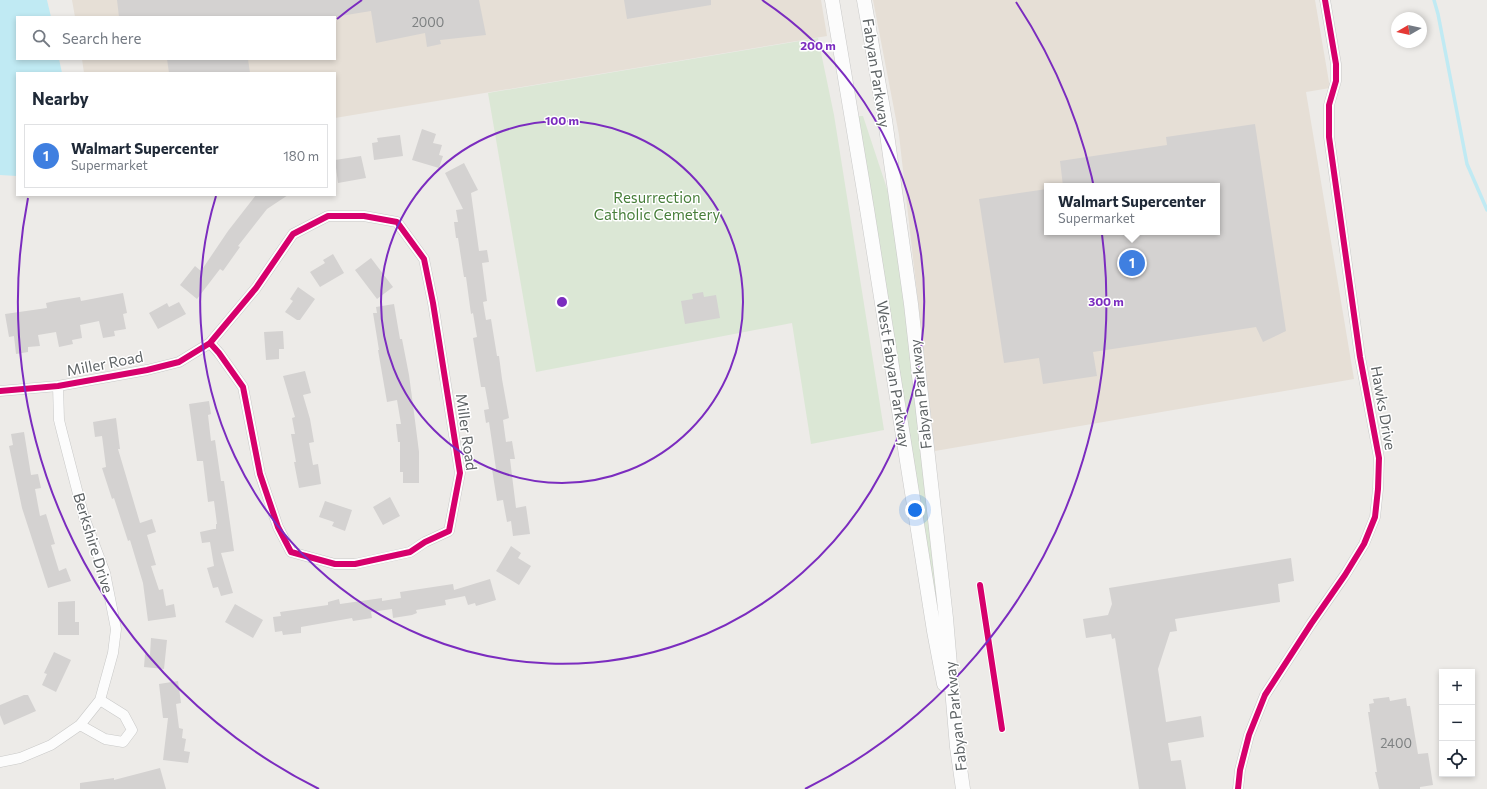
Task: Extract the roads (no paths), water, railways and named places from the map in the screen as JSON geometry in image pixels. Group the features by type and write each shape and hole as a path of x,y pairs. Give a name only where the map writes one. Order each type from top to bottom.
{"main road":[{"name":"West Fabyan Parkway","path":"832,0 934,631 957,747"},
{"name":"Fabyan Parkway","path":"864,0 885,120 911,304 946,618 957,747 964,789"}],"street":[{"name":"Hawks Drive","path":"1238,789 1240,770 1249,735 1265,695 1345,575 1364,544 1375,517 1379,458 1360,357 1329,137 1330,105 1336,81 1336,64 1325,0"},
{"name":"Miller Road","path":"0,391 58,386 147,370 179,362 210,343 256,288 293,234 328,216 364,216 397,222 424,259 433,303 460,473 449,531 425,542 410,552 355,564 335,564 291,552 278,527 260,474 243,387 219,353 210,343"},
{"name":"Berkshire Drive","path":"0,762 20,758 51,745 80,725 100,700 108,677 113,653 116,629 105,573 84,517 62,432 59,420 58,386"},
{"path":"80,725 106,739 123,742 132,730 124,715 100,700"}],"water":[{"path":"0,0 47,0 51,16 16,16 16,60 59,60 62,72 16,72 16,176 0,175"}],"waterway":[{"path":"1434,0 1467,164 1487,210"}],"place":[{"name":"Walmart Supercenter","path":"1132,263"}],"park label":[{"name":"Resurrection Catholic Cemetery","path":"657,206"}]}
